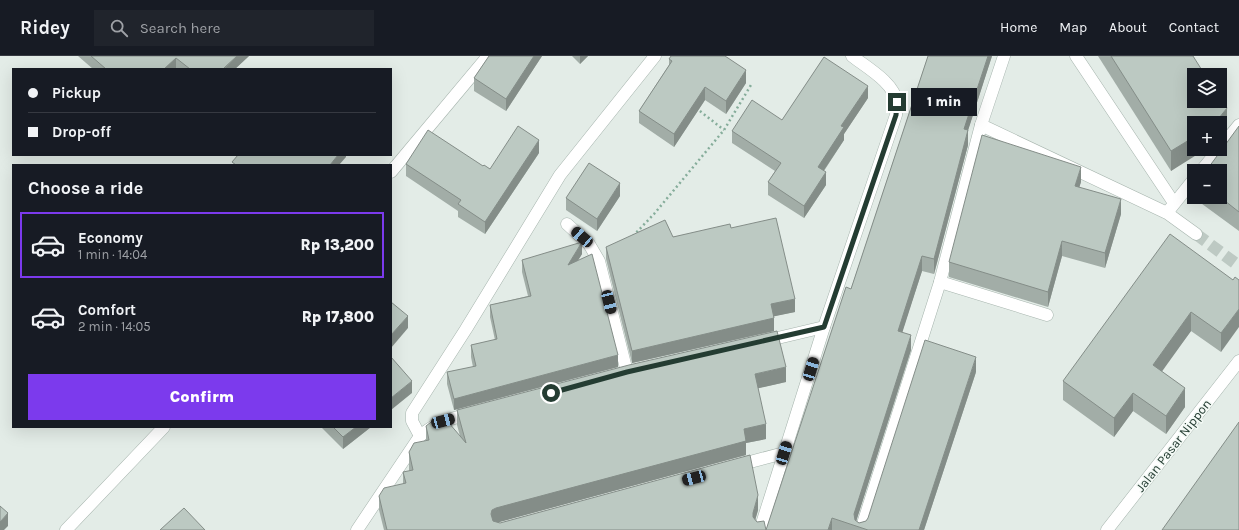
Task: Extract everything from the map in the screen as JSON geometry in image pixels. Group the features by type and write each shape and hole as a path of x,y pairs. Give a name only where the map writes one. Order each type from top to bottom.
{"street":[{"path":"392,171 488,56"},
{"path":"420,436 412,421 412,413 466,329 560,175 655,56"},
{"path":"760,530 824,327 896,115 897,102 893,91 887,84 852,56"},
{"path":"862,530 940,282 981,125 1004,56"},
{"path":"1076,56 1174,203"},
{"path":"981,125 1167,213 1196,234"},
{"path":"1227,140 1239,125"},
{"path":"1207,164 1213,156"},
{"path":"1167,213 1187,187"},
{"path":"567,224 589,244 598,260 627,372"},
{"path":"940,282 1047,315"},
{"path":"756,343 824,327"},
{"name":"Jalan Pasar Nippon","path":"1107,530 1239,361"},
{"path":"357,530 420,436 432,426 443,421 482,411"},
{"path":"66,530 163,428"},
{"path":"724,469 784,453"}],"path":[{"path":"632,236 654,214 724,130 751,85"},
{"path":"694,106 724,130"}],"building":[{"path":"91,56 237,56 224,68 189,68 176,58 165,68 105,68"},
{"path":"489,56 534,56 506,99 474,78"},
{"path":"671,56 725,56 746,70 726,101 705,87 674,134 639,111 672,61 669,59"},
{"path":"928,56 988,56 964,129 968,130 934,259 922,256 898,331 911,335 854,514 855,520 859,523 866,521 868,518 925,340 976,357 919,530 868,530 832,518 828,530 766,530 846,287 851,289"},
{"path":"1111,56 1193,56 1201,68 1187,68 1187,108 1227,108 1221,116 1187,116 1187,141 1171,151"},
{"path":"824,57 868,86 841,126 844,127 818,167 826,172 804,206 768,182 781,163 732,131 752,100 782,120"},
{"path":"518,126 539,140 485,222 458,204 461,200 406,164 428,130 490,169"},
{"path":"1239,126 1239,212 1227,203 1227,164 1211,164 1217,156 1227,156 1227,142"},
{"path":"982,135 1081,167 1075,186 1121,199 1105,253 1062,241 1048,292 949,262"},
{"path":"237,156 337,156 331,164 235,164 232,162"},
{"path":"589,163 620,183 597,219 566,198"},
{"path":"776,218 795,299 771,304 774,318 632,351 606,247 665,220 673,237 730,224 731,228"},
{"path":"1170,234 1233,280 1235,277 1239,280 1239,309 1221,333 1191,312 1153,365 1185,388 1166,416 1133,393 1114,418 1063,381"},
{"path":"582,242 568,265 592,254 618,355 454,399 447,372 476,366 471,345 497,339 490,305 531,296 522,260"},
{"path":"392,303 408,316 392,334"},
{"path":"777,331 786,367 755,374 766,424 744,429 746,441 496,508 492,510 491,514 493,521 500,523 750,455 758,495 753,517 757,522 764,521 766,530 387,530 379,496 384,488 406,483 403,472 413,470 409,452 414,443 429,440 426,426 436,418 443,416 466,443 457,410 629,365"},
{"path":"392,358 412,381 392,397"},
{"path":"1239,422 1239,530 1162,530"},
{"path":"334,428 355,428 343,437"},
{"path":"0,506 8,513 0,522"},
{"path":"184,508 205,530 160,530"}],"tunnel":[{"path":"1196,234 1239,266"}],"route":[{"path":"551,393 627,372 824,327 896,115 897,102"}]}
